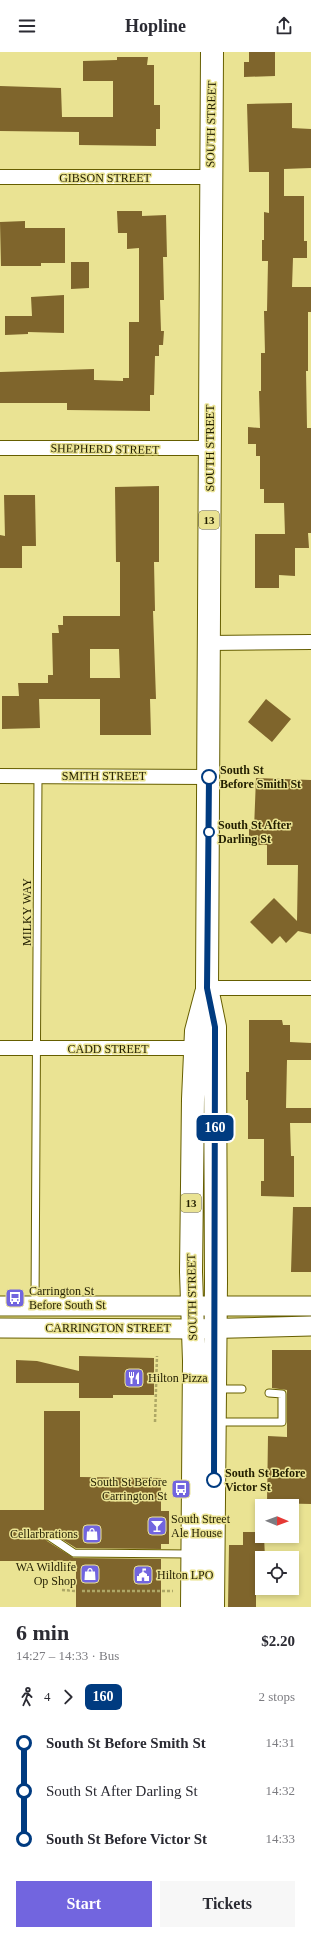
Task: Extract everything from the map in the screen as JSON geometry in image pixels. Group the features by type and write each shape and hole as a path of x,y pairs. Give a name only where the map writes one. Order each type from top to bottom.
{"main road":[{"name":"SOUTH STREET","path":"204,1389 192,1329 191,1181 205,1048 215,1027 207,988 209,777 210,177 212,52"},
{"name":"SOUTH STREET","path":"205,1048 215,1328 204,1389 204,1422 213,1607"},
{"name":"CARRINGTON STREET","path":"0,1306 311,1306"},
{"name":"CARRINGTON STREET","path":"0,1328 192,1329 311,1326"},
{"name":"SOUTH STREET","path":"192,1607 192,1554 204,1422"}],"street":[{"name":"GIBSON STREET","path":"0,177 210,177"},
{"name":"SHEPHERD STREET","path":"0,448 210,448"},
{"path":"209,642 311,642"},
{"name":"SMITH STREET","path":"0,776 209,777"},
{"path":"207,988 311,988"},
{"name":"CADD STREET","path":"0,1048 205,1048"}],"lane":[{"name":"MILKY WAY","path":"35,1305 38,776"},
{"path":"204,1389 242,1389"},
{"path":"204,1422 282,1422 282,1394 269,1393"},
{"path":"50,1537 74,1553 192,1554"}],"path":[{"path":"155,1422 157,1356"},
{"path":"62,1590 76,1591"},
{"path":"82,1591 177,1591"}],"building":[{"path":"249,52 275,52 275,76 244,77 244,62 249,62"},
{"path":"117,57 148,57 147,65 154,65 154,105 160,105 160,129 156,129 156,146 79,145 79,132 0,131 0,86 61,88 62,117 113,117 113,81 83,81 83,61 117,60"},
{"path":"292,103 292,128 311,129 311,168 284,169 284,196 304,196 304,241 307,241 307,258 293,258 292,287 311,287 311,312 308,312 308,371 306,371 307,428 311,428 311,533 308,533 309,548 295,548 295,576 279,575 279,588 255,588 255,534 285,534 284,503 264,503 264,489 260,489 260,456 256,456 256,444 248,444 248,427 260,428 259,391 261,391 261,353 265,353 264,311 267,311 268,261 262,261 262,240 264,240 264,212 269,213 269,172 249,172 247,104"},
{"path":"117,211 142,211 142,216 166,215 167,257 163,257 164,300 160,300 161,331 164,331 163,345 159,345 159,356 155,356 154,395 150,395 150,411 67,410 67,403 0,403 0,372 94,369 94,380 123,381 123,378 129,378 129,322 139,322 139,248 127,249 127,233 118,233"},
{"path":"25,221 25,228 65,228 65,263 41,263 41,266 1,266 0,222"},
{"path":"71,262 89,262 89,288 71,289"},
{"path":"64,295 64,333 28,332 28,334 5,335 5,316 32,316 31,297"},
{"path":"159,486 159,562 154,562 155,611 153,611 156,699 150,699 151,735 100,735 100,699 39,699 40,728 2,729 2,696 19,696 18,683 48,683 48,675 53,675 52,633 59,633 58,625 63,625 63,616 120,616 120,562 116,562 115,487","holes":["90,649 119,649 120,678 90,678"]},
{"path":"4,495 35,495 36,546 22,546 22,568 0,568 0,535 5,536"},
{"path":"266,699 291,719 272,742 248,722"},
{"path":"256,778 311,780 311,934 298,931 286,943 280,936 272,944 250,922 274,898 297,921 298,865 267,865 267,845 249,845 249,829 254,829"},
{"path":"249,1020 282,1020 283,1025 290,1025 290,1042 311,1043 311,1060 287,1060 286,1108 311,1108 311,1123 290,1123 291,1156 294,1156 294,1197 261,1196 261,1181 264,1181 264,1139 248,1139 246,1072 249,1072"},
{"path":"293,1207 311,1207 311,1272 291,1272"},
{"path":"272,1350 311,1350 311,1504 299,1504 299,1499 267,1499 268,1436 287,1437 287,1390 272,1388"},
{"path":"79,1356 154,1358 154,1395 113,1395 113,1398 79,1398 79,1383 16,1383 16,1360 37,1361 79,1371"},
{"path":"44,1411 80,1411 80,1477 161,1478 161,1511 169,1511 169,1544 161,1544 161,1549 76,1548 52,1533 47,1533 45,1537 47,1541 74,1558 161,1559 161,1607 76,1607 76,1561 0,1561 0,1510 44,1510"},
{"path":"243,1532 255,1532 255,1543 264,1543 265,1551 255,1551 256,1607 228,1607 229,1545 243,1545"}],"bus line":[{"name":"160","path":"209,777 207,988 215,1027 216,1282 214,1480"}],"place":[{"name":"South St Before Smith St","path":"209,777"},
{"name":"South St After Darling St","path":"209,832"},
{"name":"Carrington St Before South St","path":"15,1298"},
{"name":"Hilton Pizza","path":"134,1378"},
{"name":"South St Before Victor St","path":"214,1480"},
{"name":"South St Before Carrington St","path":"181,1489"},
{"name":"South Street Ale House","path":"157,1526"},
{"name":"Cellarbrations","path":"92,1534"},
{"name":"WA Wildlife Op Shop","path":"90,1574"},
{"name":"Hilton LPO","path":"143,1575"}]}
